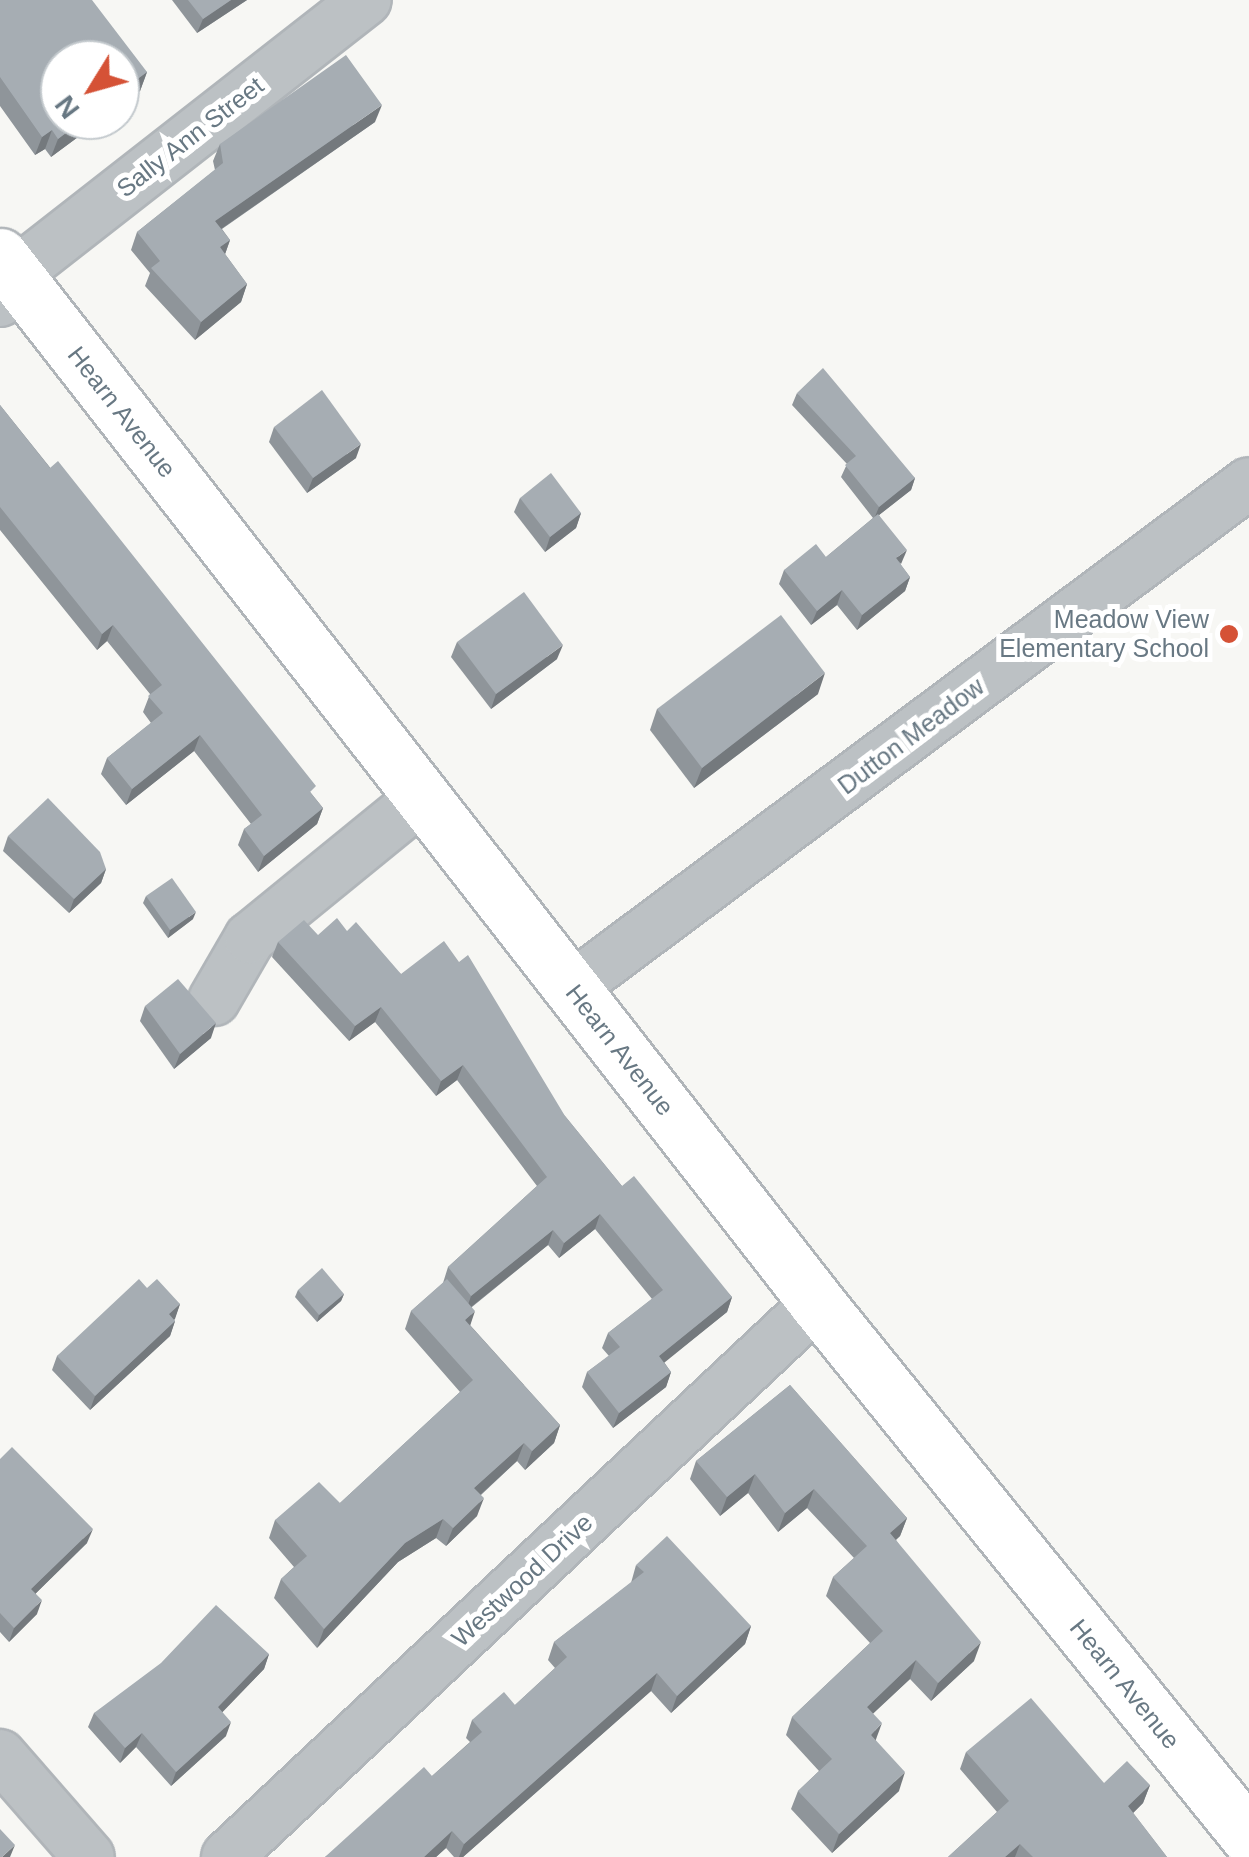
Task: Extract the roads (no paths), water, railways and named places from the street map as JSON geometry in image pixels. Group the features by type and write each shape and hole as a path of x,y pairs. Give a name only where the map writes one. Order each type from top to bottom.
{"main road":[{"name":"Hearn Avenue","path":"5,277 423,797 816,1302 1249,1838"}],"street":[{"name":"Sally Ann Street","path":"5,277 366,0"},
{"name":"Dutton Meadow","path":"572,988 1249,483"},
{"path":"214,1000 250,938 423,797"},
{"name":"Westwood Drive","path":"226,1857 816,1302"},
{"path":"0,1755 90,1857"}],"place":[{"name":"Meadow View Elementary School","path":"1229,634"}]}
